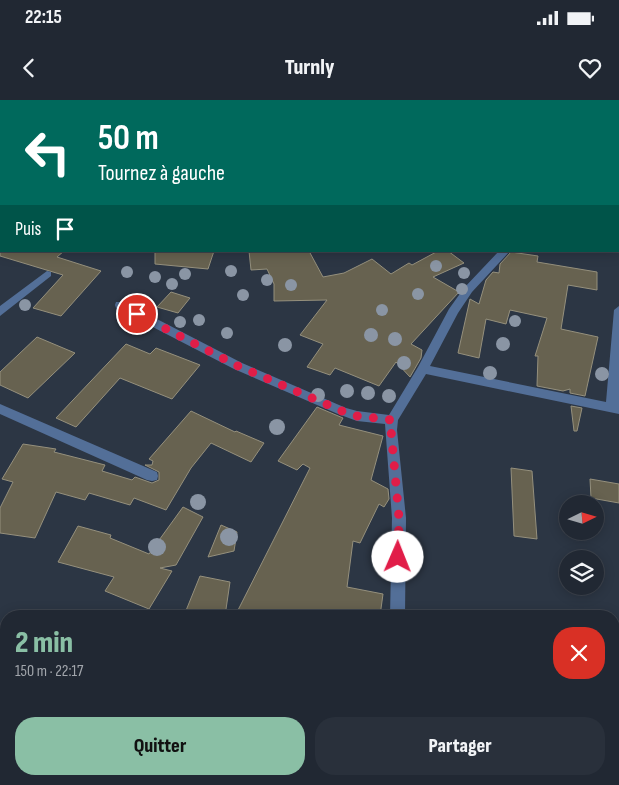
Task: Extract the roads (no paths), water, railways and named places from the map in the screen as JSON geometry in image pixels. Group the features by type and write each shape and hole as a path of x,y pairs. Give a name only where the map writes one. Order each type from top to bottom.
{"street":[{"path":"398,610 399,518 391,430 392,420 468,290 504,252"},
{"path":"0,312 47,274"},
{"path":"120,304 221,358 342,411 357,416 392,420"},
{"path":"423,369 616,409 619,310"},
{"path":"0,409 152,476"}]}
